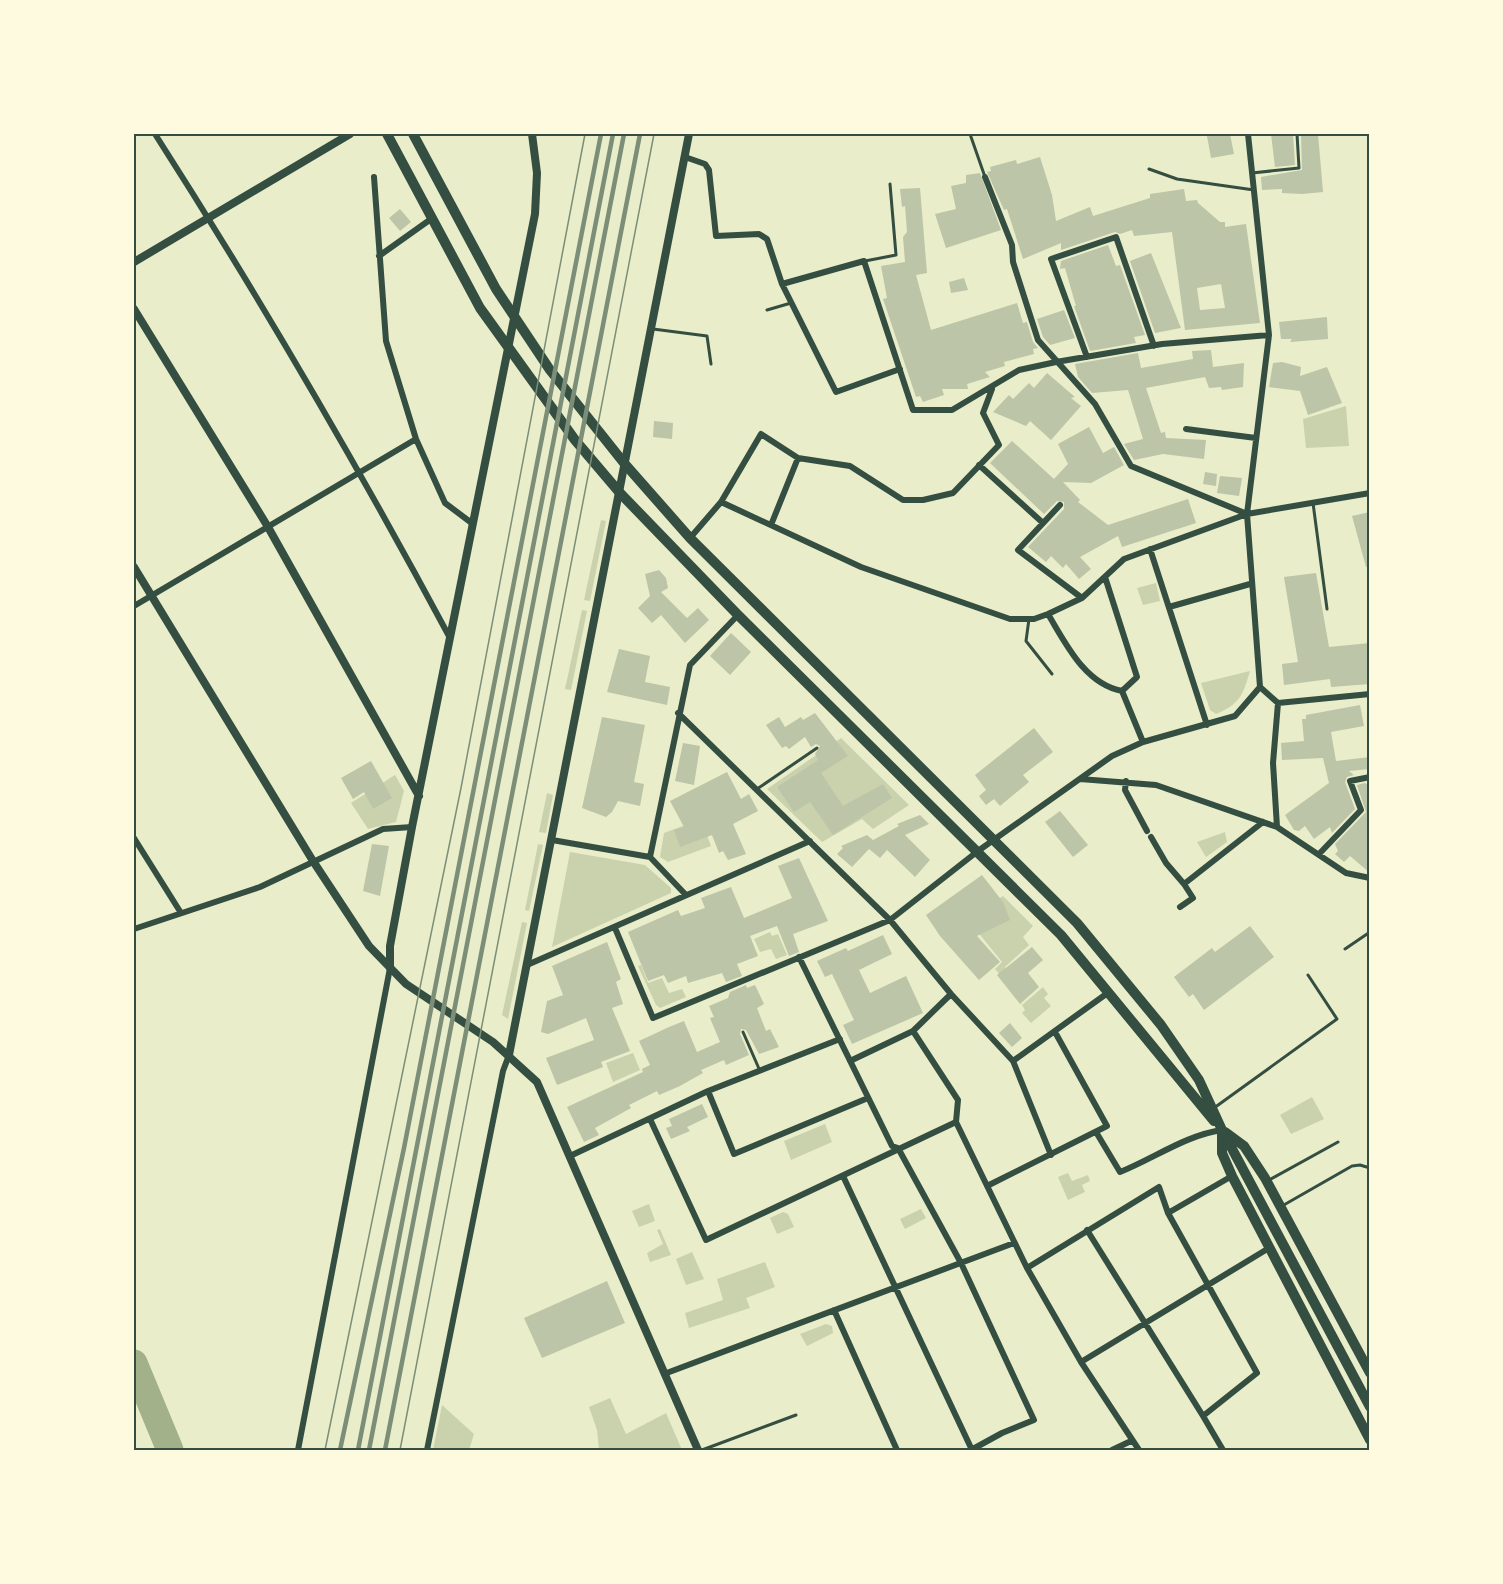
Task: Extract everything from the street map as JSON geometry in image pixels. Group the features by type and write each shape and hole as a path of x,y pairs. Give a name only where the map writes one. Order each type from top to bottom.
{"main road":[{"path":"387,134 480,308 575,440 620,493 738,615 1061,935 1110,992 1185,1089 1222,1130 1244,1146 1267,1181 1370,1373"},
{"path":"413,134 475,254 514,318 590,422 624,463 690,538 995,838 1077,923 1126,979 1192,1071 1370,1407"},
{"path":"1222,1130 1222,1153 1232,1176 1370,1440"}],"street":[{"path":"155,134 208,217 361,471 450,638"},
{"path":"134,262 350,134"},
{"path":"298,1450 390,968 390,946 412,826 537,193 532,134"},
{"path":"427,1450 552,840 689,134"},
{"path":"1248,134 1269,335 1247,514 1250,585 1260,687 1278,703 1370,694"},
{"path":"685,157 705,164 709,170 716,236 759,234 767,239 782,284 836,392 900,369"},
{"path":"374,177 386,341 416,439 445,503 472,524"},
{"path":"985,177 1012,245 1013,262 1038,339 1095,404 1131,466 1247,514"},
{"path":"379,256 431,219"},
{"path":"1087,357 1052,259 1116,237 1154,346"},
{"path":"782,284 864,261 913,410 952,410 992,389 1019,370 1056,362 1154,346 1269,335"},
{"path":"134,309 268,526 419,796"},
{"path":"690,538 721,502 761,434 798,458 850,466 903,500 923,500 953,493 999,445 983,413 992,389"},
{"path":"1186,429 1256,438"},
{"path":"134,606 416,439"},
{"path":"771,525 798,458"},
{"path":"979,465 1043,523"},
{"path":"721,502 861,567 1010,619 1029,619 1048,614 1082,598 1124,559 1150,549 1247,514 1370,493"},
{"path":"1060,505 1018,550 1082,598"},
{"path":"1150,549 1207,725"},
{"path":"134,567 313,861 369,946 406,984 509,1055 537,1082 664,1374 700,1450"},
{"path":"1105,577 1137,677 1122,691"},
{"path":"1169,607 1250,585"},
{"path":"1048,614 1076,661 1108,688 1122,691"},
{"path":"650,857 678,713 690,664 738,615"},
{"path":"615,928 653,1018 890,920 995,838 1112,756 1143,742 1235,716 1260,687"},
{"path":"1122,691 1143,742"},
{"path":"1277,827 1273,763 1278,703"},
{"path":"678,713 890,920 951,994 1013,1061 1051,1155"},
{"path":"1320,853 1361,810 1350,781 1370,777"},
{"path":"1080,779 1156,785 1189,795 1277,827 1320,853 1346,873 1370,878"},
{"path":"1126,781 1125,790 1149,834 1166,863 1193,898 1180,908"},
{"path":"1184,884 1263,822"},
{"path":"134,929 260,887 383,829 412,826"},
{"path":"134,838 181,913"},
{"path":"552,840 650,857 685,894"},
{"path":"527,965 810,841"},
{"path":"799,957 892,1146 898,1148 961,1263 1034,1420 1002,1433 975,1450 843,1176"},
{"path":"1013,1061 1110,992"},
{"path":"850,1061 913,1031 951,994"},
{"path":"913,1031 958,1100 956,1122 1026,1268 1081,1362 1139,1450"},
{"path":"987,1186 1107,1126 1055,1032"},
{"path":"570,1156 708,1091 840,1039"},
{"path":"708,1091 734,1154 868,1098"},
{"path":"650,1119 706,1240 956,1122"},
{"path":"1095,1132 1119,1172 1150,1160 1201,1133 1222,1130"},
{"path":"1168,1213 1232,1176"},
{"path":"1026,1268 1160,1187 1168,1213 1257,1373 1203,1416"},
{"path":"1087,1230 1223,1450"},
{"path":"664,1374 1014,1243"},
{"path":"1081,1362 1269,1248"},
{"path":"834,1310 897,1450"},
{"path":"1112,1450 1131,1441"}],"lane":[{"path":"970,134 985,177"},
{"path":"1252,173 1299,168 1297,134"},
{"path":"1149,169 1177,179 1254,190"},
{"path":"864,261 896,255 890,184"},
{"path":"767,310 791,303"},
{"path":"651,329 706,336 711,364"},
{"path":"1313,503 1327,609"},
{"path":"1029,619 1026,641 1052,674"},
{"path":"757,789 817,748"},
{"path":"1345,949 1370,932"},
{"path":"1212,1109 1337,1019 1308,975"},
{"path":"742,1032 760,1071"},
{"path":"1267,1181 1338,1142"},
{"path":"1281,1207 1352,1166 1360,1165 1370,1168"},
{"path":"700,1450 796,1415"}],"shaded area":[{"path":"1346,406 1349,446 1306,448 1303,419"},
{"path":"601,520 606,521 590,601 584,600"},
{"path":"1156,583 1160,601 1143,605 1137,588"},
{"path":"582,610 587,611 571,690 565,689"},
{"path":"1250,671 1242,693 1235,702 1216,714 1210,710 1201,683"},
{"path":"841,738 909,805 873,829 862,819 822,842 767,789"},
{"path":"395,775 404,791 396,822 368,829 351,803"},
{"path":"547,793 553,795 546,833 539,832"},
{"path":"701,819 711,846 668,862 660,857 664,833"},
{"path":"1225,832 1227,842 1206,857 1197,842"},
{"path":"538,844 543,845 529,911 525,910"},
{"path":"570,852 645,865 671,888 671,893 552,947"},
{"path":"1003,896 1033,926 1023,937 1029,945 1005,967 1008,972 1002,977 995,969 1002,962 968,920"},
{"path":"522,922 527,923 508,1019 502,1015"},
{"path":"770,932 772,936 778,934 787,955 776,959 771,949 760,952 754,939"},
{"path":"641,965 648,983 662,978 669,993 682,989 686,997 660,1008 656,1005 638,966"},
{"path":"1043,987 1048,994 1044,998 1051,1006 1031,1023 1022,1013 1025,1010 1022,1005"},
{"path":"633,1053 640,1070 613,1082 606,1063"},
{"path":"1312,1097 1324,1119 1291,1134 1280,1115"},
{"path":"825,1124 832,1142 791,1160 784,1141"},
{"path":"1068,1173 1072,1181 1088,1175 1090,1181 1082,1185 1085,1192 1068,1200 1058,1177"},
{"path":"649,1204 655,1221 639,1227 632,1211"},
{"path":"921,1209 926,1218 905,1229 900,1219"},
{"path":"783,1212 788,1214 794,1227 777,1234 770,1218"},
{"path":"660,1229 671,1255 650,1262 647,1253 663,1244 657,1230"},
{"path":"692,1252 704,1279 686,1285 676,1259"},
{"path":"765,1262 775,1287 746,1298 750,1308 689,1328 685,1313 723,1300 717,1279"},
{"path":"826,1324 832,1326 833,1333 807,1346 800,1334"},
{"path":"134,1370 151,1410 156,1411 172,1450 161,1450 134,1382"},
{"path":"610,1398 626,1434 666,1413 682,1450 599,1450 597,1430 589,1407"},
{"path":"442,1405 474,1434 469,1450 433,1450"}],"building":[{"path":"1230,134 1234,154 1211,158 1207,136"},
{"path":"1271,134 1293,134 1295,165 1275,167"},
{"path":"1301,134 1318,134 1323,192 1302,194 1282,193 1282,189 1262,190 1261,177 1302,170"},
{"path":"1040,157 1052,195 1056,221 1090,207 1093,216 1150,198 1150,194 1184,189 1186,201 1197,200 1220,222 1225,222 1225,227 1246,224 1260,323 1185,330 1172,232 1134,236 1132,230 1120,234 1115,232 1061,250 1061,243 1023,259 1007,209 1004,210 987,172 991,171 990,167 1016,160 1017,164","holes":["1221,284 1225,308 1200,310 1197,288"]},
{"path":"980,173 1001,230 946,248 935,214 956,209 951,186 966,183 966,175"},
{"path":"920,188 927,273 916,275 931,330 1017,303 1023,323 1027,322 1033,342 1038,348 1033,349 1034,354 1004,362 1005,366 985,372 990,377 967,384 968,389 942,389 944,395 923,402 920,396 916,397 883,299 887,298 881,266 905,262 903,237 907,232 905,206 902,207 900,189"},
{"path":"400,209 411,222 400,231 389,218"},
{"path":"1108,245 1116,266 1120,265 1145,335 1134,337 1136,343 1090,351 1074,306 1076,306 1065,268 1060,269 1061,261"},
{"path":"1151,253 1181,328 1155,333 1130,261"},
{"path":"964,278 968,290 951,293 949,282"},
{"path":"1064,310 1075,338 1050,345 1043,337 1037,319"},
{"path":"1327,317 1328,339 1290,342 1292,339 1281,339 1279,322"},
{"path":"1211,350 1213,367 1244,363 1243,387 1222,390 1221,387 1209,388 1205,377 1146,388 1161,433 1165,432 1166,438 1206,440 1204,459 1163,454 1134,460 1124,444 1143,439 1128,390 1092,393 1078,377 1075,364 1138,353 1141,368 1193,359 1192,351"},
{"path":"1282,362 1301,367 1300,376 1327,367 1342,403 1308,415 1300,391 1269,387 1273,363"},
{"path":"1047,373 1075,397 1071,398 1081,406 1051,440 1030,421 1026,426 993,412 1009,395 1013,399 1029,383 1034,388"},
{"path":"654,421 673,423 672,439 653,437"},
{"path":"1089,427 1103,453 1114,447 1124,465 1091,483 1063,482 1080,500 1078,502 1108,525 1188,499 1196,523 1122,547 1118,536 1080,557 1091,569 1079,579 1066,564 1063,568 1051,556 1046,562 1028,547 1064,509 1064,502 1057,501 1044,514 990,463 1012,441 1054,479 1068,464 1058,444"},
{"path":"1205,472 1217,474 1216,486 1203,484"},
{"path":"1220,476 1242,478 1239,496 1217,493"},
{"path":"1370,512 1370,566 1366,567 1352,516"},
{"path":"659,570 666,578 668,588 661,592 687,618 698,608 709,620 685,643 661,615 652,623 638,608 650,596 645,574"},
{"path":"1316,573 1329,647 1370,643 1370,684 1331,687 1330,679 1284,685 1282,664 1298,662 1284,577"},
{"path":"731,633 751,652 730,675 710,656"},
{"path":"619,649 650,656 645,682 670,687 667,705 607,692"},
{"path":"1360,705 1364,726 1331,732 1336,761 1370,757 1370,769 1349,771 1354,775 1347,777 1345,782 1355,809 1332,833 1330,827 1314,839 1305,826 1299,831 1294,830 1285,815 1329,783 1323,758 1282,760 1281,743 1304,741 1302,719 1306,719 1306,715"},
{"path":"815,713 848,756 821,773 843,806 883,784 892,798 833,835 810,802 794,812 777,787 818,760 815,754 820,746 816,744 811,747 805,737 789,749 786,746 782,748 766,725 779,717 785,727 801,717 803,720"},
{"path":"602,717 645,725 634,782 644,784 640,806 618,801 606,817 582,808"},
{"path":"1034,728 1053,752 1023,775 1029,782 1000,806 994,799 986,805 979,796 986,790 975,775"},
{"path":"683,743 700,746 694,785 675,781"},
{"path":"371,761 392,798 373,809 364,792 353,799 341,778"},
{"path":"727,772 741,799 749,794 758,811 733,824 746,854 728,860 723,851 719,853 712,835 680,847 674,830 684,827 670,801"},
{"path":"1365,783 1370,786 1370,873 1350,856 1344,862 1335,854 1338,851 1335,844 1366,812 1357,785"},
{"path":"1060,811 1088,845 1073,857 1045,822"},
{"path":"920,815 929,824 905,835 930,860 915,877 887,850 880,858 869,849 852,867 837,854 843,848 841,846 867,835 873,840 899,826 897,824"},
{"path":"372,844 389,846 380,896 363,891"},
{"path":"799,858 828,921 793,934 799,952 789,956 777,926 750,936 758,956 737,964 742,976 726,982 722,973 688,983 686,976 668,983 664,975 648,981 628,932 678,910 681,916 705,908 701,898 731,887 744,918 792,898 778,866"},
{"path":"982,875 1003,902 1010,920 977,936 1000,962 979,980 940,936 926,915"},
{"path":"1250,926 1274,957 1204,1010 1193,994 1189,997 1174,977 1212,948 1215,952"},
{"path":"883,935 892,954 859,970 870,993 906,976 923,1013 852,1044 843,1025 854,1020 832,974 825,977 817,961 846,948 848,951"},
{"path":"607,942 621,979 616,982 623,1004 612,1008 630,1051 601,1062 603,1067 557,1085 546,1058 594,1040 586,1018 548,1034 541,1032 547,1001 563,995 552,966"},
{"path":"1032,947 1043,960 1028,973 1039,987 1020,1004 997,975"},
{"path":"746,985 747,988 755,985 764,1004 757,1008 766,1031 770,1029 779,1047 759,1054 746,1030 741,1029 740,1034 749,1055 726,1065 724,1060 701,1070 703,1073 680,1086 659,1095 657,1091 629,1105 631,1108 595,1128 599,1135 584,1142 567,1107 643,1072 642,1069 650,1065 639,1041 669,1027 684,1021 697,1052 720,1042 710,1018 714,1017 709,1006 728,998 730,992"},
{"path":"1010,1023 1022,1038 1012,1047 999,1033"},
{"path":"702,1104 708,1117 687,1127 690,1131 671,1139 666,1128 672,1126 669,1119"},
{"path":"607,1281 625,1323 542,1358 524,1318"}],"waterway":[{"path":"134,1363 170,1450"}],"tram line":[{"path":"325,1450 461,788 585,134"},
{"path":"400,1450 654,134"}],"railway":[{"path":"340,1450 404,1148 601,134"},
{"path":"358,1450 613,134"},
{"path":"369,1450 624,134"},
{"path":"385,1450 640,134"}]}
